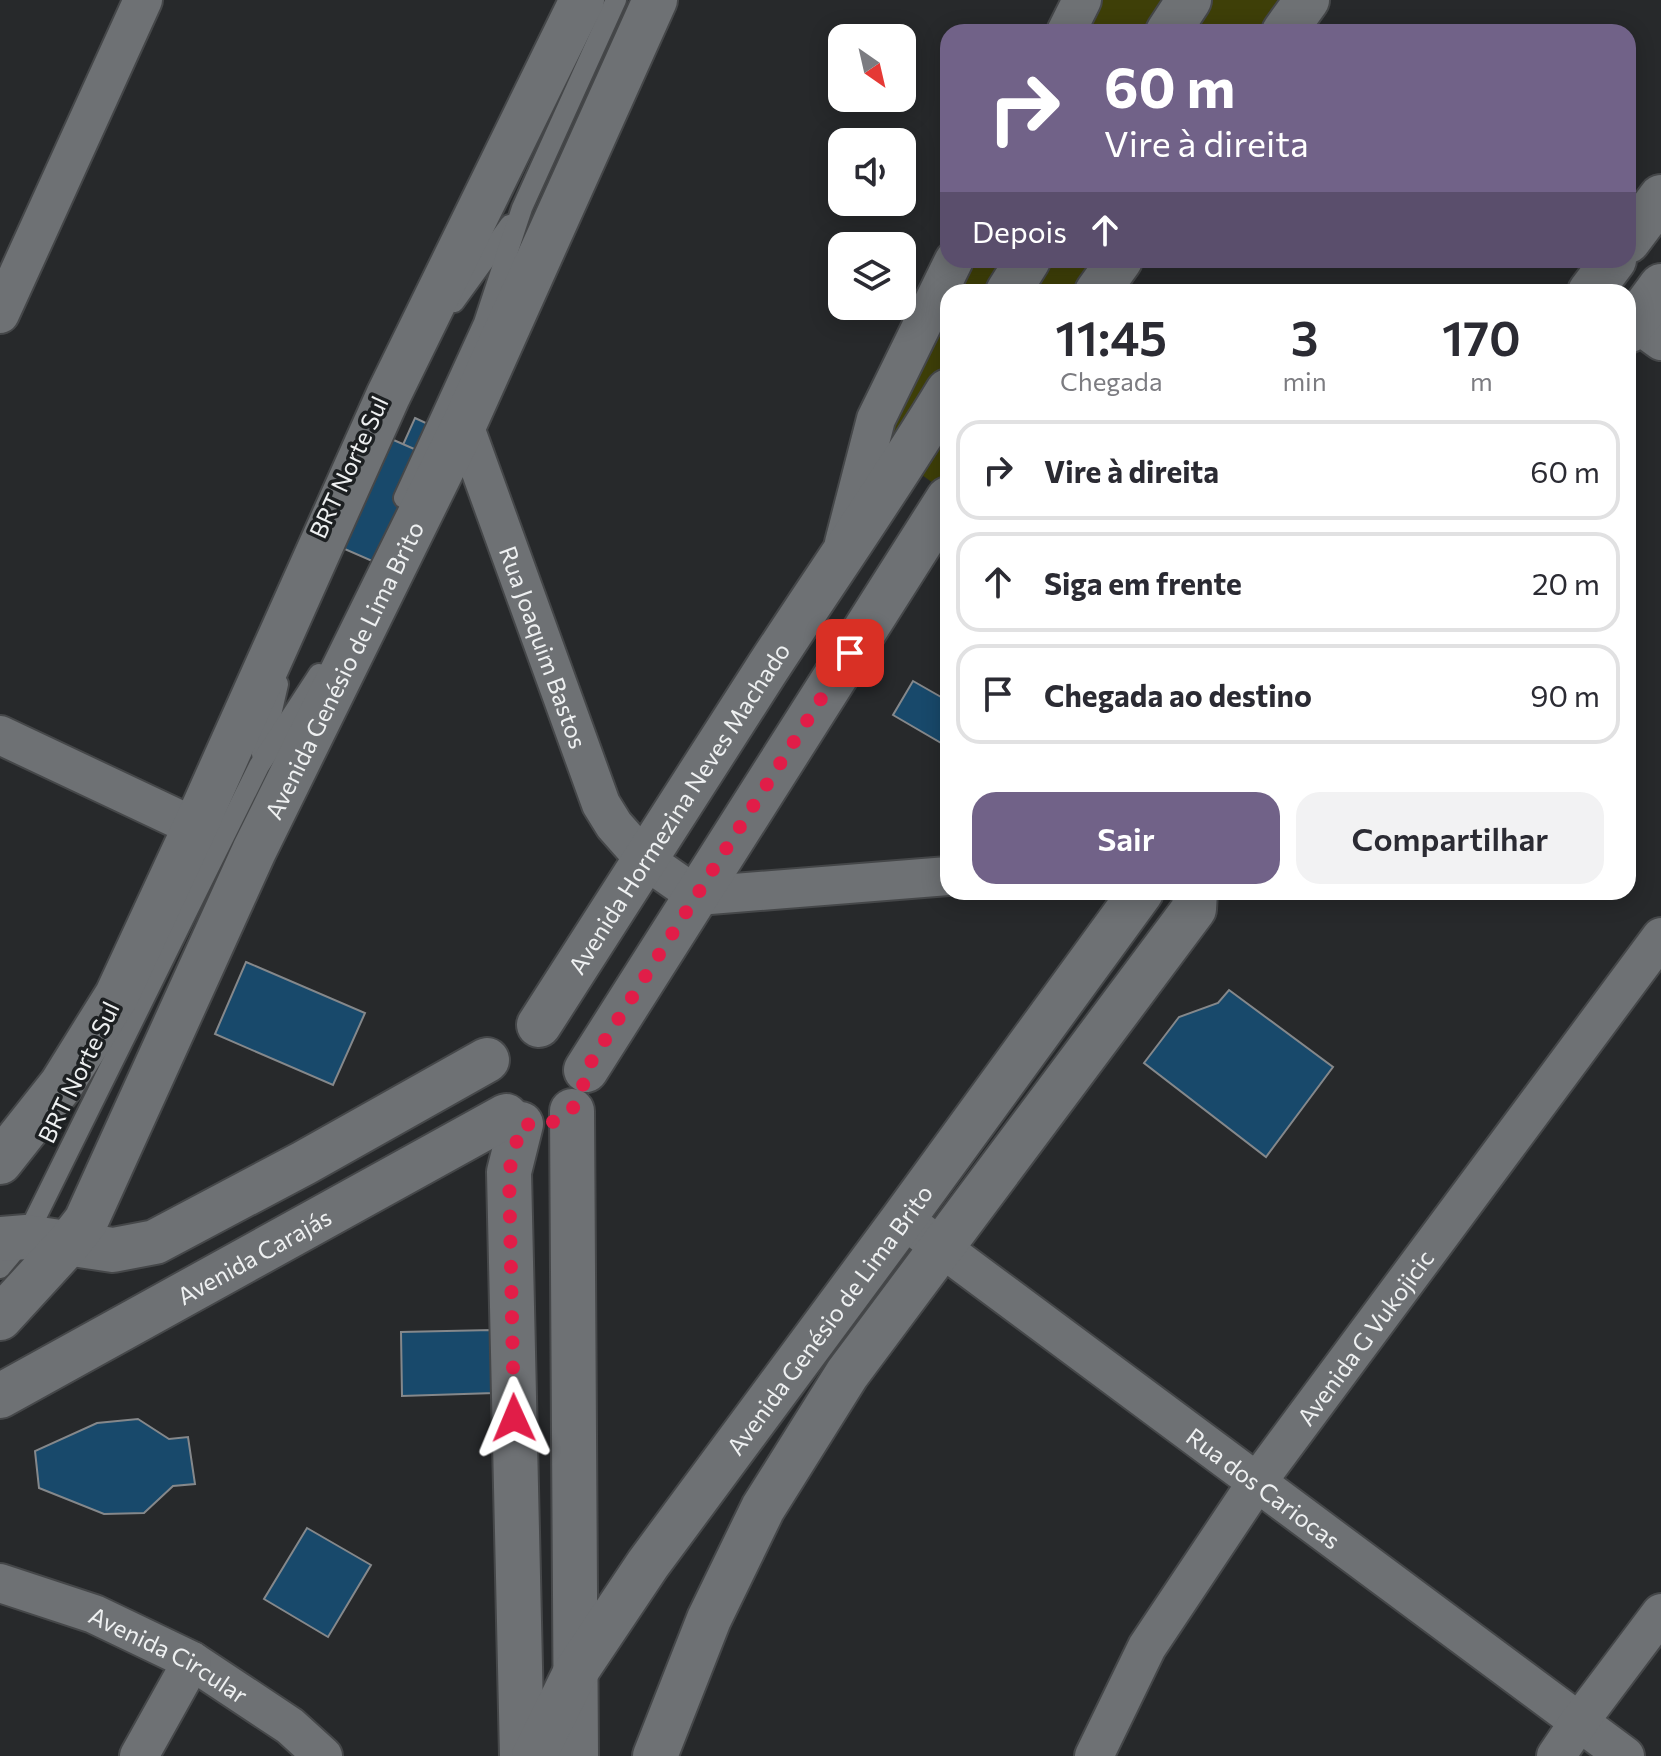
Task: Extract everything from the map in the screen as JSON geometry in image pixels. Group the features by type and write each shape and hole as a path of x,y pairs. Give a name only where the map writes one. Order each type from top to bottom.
{"main road":[{"path":"0,1162 61,1085 117,995 388,396 582,0"},
{"name":"Avenida Genésio de Lima Brito","path":"0,1318 23,1247 86,1221 254,851 464,425 655,0"},
{"path":"1173,24 1189,0"},
{"path":"1290,24 1307,0"},
{"path":"1636,230 1661,197"},
{"path":"1638,328 1661,286"},
{"name":"Avenida Hormezina Neves Machado","path":"539,1025 940,404"},
{"path":"586,1070 578,1048 561,1032 539,1025 516,1029 498,1041 487,1060 485,1081 492,1101 514,1120 540,1126 557,1121 572,1111 583,1092 586,1070 940,510"},
{"name":"Avenida Genésio de Lima Brito","path":"534,1756 575,1673 648,1564 1135,900"},
{"name":"Avenida Genésio de Lima Brito","path":"655,1756 709,1619 763,1508 847,1374 1194,909 1195,900"},
{"path":"23,1247 113,1250 155,1242 487,1060"},
{"path":"572,1111 576,1756"},
{"path":"514,1120 509,1172 522,1756"},
{"name":"Avenida Carajás","path":"0,1396 514,1120"}],"street":[{"path":"0,314 143,0"},
{"path":"1070,24 1082,0"},
{"path":"841,556 876,419 940,289"},
{"name":"Rua Joaquim Bastos","path":"464,425 601,804 614,825 644,859 697,896"},
{"path":"0,735 195,827"},
{"path":"697,896 940,877"},
{"name":"Avenida G Vukojicic","path":"1094,1756 1147,1647 1257,1482 1661,937"},
{"name":"Rua dos Cariocas","path":"903,1219 1625,1756"},
{"name":"Avenida Circular","path":"0,1583 94,1614 192,1661 290,1726 323,1756"},
{"path":"1556,1756 1661,1613"},
{"path":"139,1756 192,1661"}],"lane":[{"name":"BRT Norte Sul","path":"395,518 484,323 522,208 616,0"},
{"name":"BRT Norte Sul","path":"259,766 279,681 449,308 522,208"},
{"name":"BRT Norte Sul","path":"23,1247 259,766 312,688 353,611 383,545"}],"shaded area":[{"path":"1091,0 1298,0 1280,24 1080,24"},
{"path":"966,268 1101,268 1090,284 959,284"},
{"path":"940,325 940,488 883,447"}],"building":[{"path":"415,418 428,424 416,453 402,447"},
{"path":"389,438 428,455 379,564 340,547"},
{"path":"913,681 940,696 940,742 893,715"},
{"path":"246,962 365,1013 333,1085 215,1034"},
{"path":"1229,990 1333,1067 1266,1157 1144,1063 1179,1017 1218,1003"},
{"path":"492,1330 494,1393 402,1396 401,1332"},
{"path":"138,1419 169,1439 188,1437 195,1484 173,1486 144,1513 104,1514 39,1488 35,1451 97,1423"},
{"path":"307,1528 371,1565 328,1637 264,1599"}],"route":[{"path":"514,1418 509,1172 521,1124 540,1126 557,1121 572,1111 583,1092 586,1070 850,653"}]}
